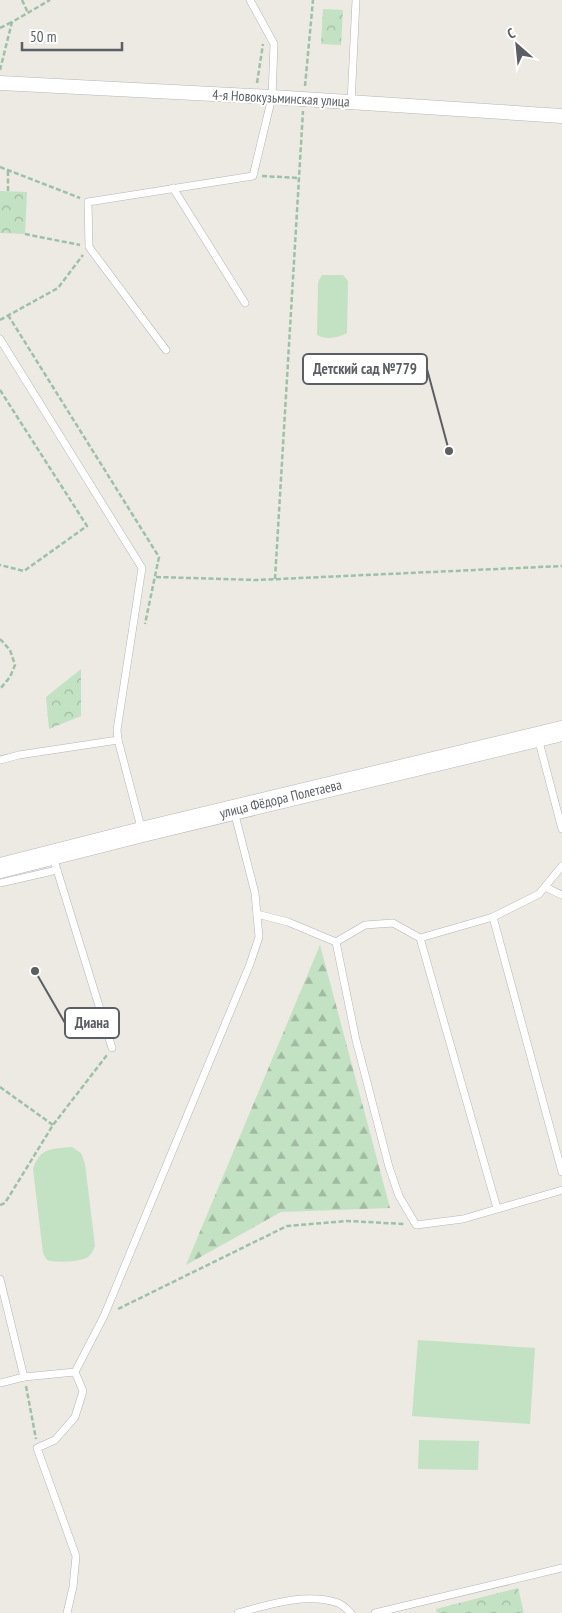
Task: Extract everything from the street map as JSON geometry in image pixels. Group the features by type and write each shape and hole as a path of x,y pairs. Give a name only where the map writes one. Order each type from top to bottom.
{"main road":[{"name":"улица Фёдора Полетаева","path":"0,868 54,862 142,832 562,731"}],"street":[{"name":"4-я Новокузьминская улица","path":"0,83 562,116"}],"lane":[{"path":"166,350 89,247 88,202 253,176 272,98 274,44 250,0"},
{"path":"351,103 356,0"},
{"path":"173,188 245,303"},
{"path":"0,340 142,568 117,730 142,832"},
{"path":"538,736 562,829"},
{"path":"0,760 18,755 118,740"},
{"path":"74,1372 104,1316 250,964 259,937 255,894 234,810"},
{"path":"0,883 54,862 112,1048"},
{"path":"336,942 365,925 393,923 420,938 493,918 539,894 562,866"},
{"path":"545,887 562,895"},
{"path":"257,914 288,922 336,942"},
{"path":"493,918 562,1172"},
{"path":"420,938 497,1208"},
{"path":"336,942 356,1040 389,1168 399,1196 416,1224 463,1219 562,1190"},
{"path":"0,1279 24,1377"},
{"path":"0,1384 24,1377 74,1372"},
{"path":"67,1613 73,1587 76,1556 38,1448 55,1440 75,1416 83,1391 74,1372"},
{"path":"375,1613 562,1568"},
{"path":"238,1613 302,1598 337,1602 352,1613"}],"path":[{"path":"22,0 28,13"},
{"path":"0,28 50,0"},
{"path":"275,579 304,100 313,0"},
{"path":"0,70 12,22"},
{"path":"255,97 265,28"},
{"path":"0,167 88,202"},
{"path":"8,170 8,191"},
{"path":"253,176 299,178"},
{"path":"0,320 58,288 89,247 25,234"},
{"path":"0,390 87,526 24,571 0,565"},
{"path":"156,577 275,579 562,566"},
{"path":"0,639 10,650 15,665 8,680 0,689"},
{"path":"0,1205 6,1203 53,1125 112,1048"},
{"path":"0,1087 53,1125"},
{"path":"104,1316 287,1226 346,1221 416,1224"},
{"path":"24,1377 38,1448"}],"green space":[{"path":"323,9 343,10 341,45 321,44"},
{"path":"0,191 27,192 25,234 0,233"},
{"path":"322,275 343,275 348,281 347,333 340,336 324,338 317,335 318,284"},
{"path":"81,669 81,716 49,729 46,697"},
{"path":"320,945 390,1208 281,1212 186,1265"},
{"path":"72,1147 81,1153 85,1164 95,1246 90,1255 85,1259 56,1262 47,1260 43,1253 33,1169 39,1157 48,1150"},
{"path":"418,1340 535,1348 530,1424 412,1416"},
{"path":"419,1440 479,1441 478,1470 418,1469"},
{"path":"518,1588 524,1613 437,1613 436,1609"}],"place":[{"name":"Детский сад №779","path":"449,451"},
{"name":"Диана","path":"35,971"}]}
